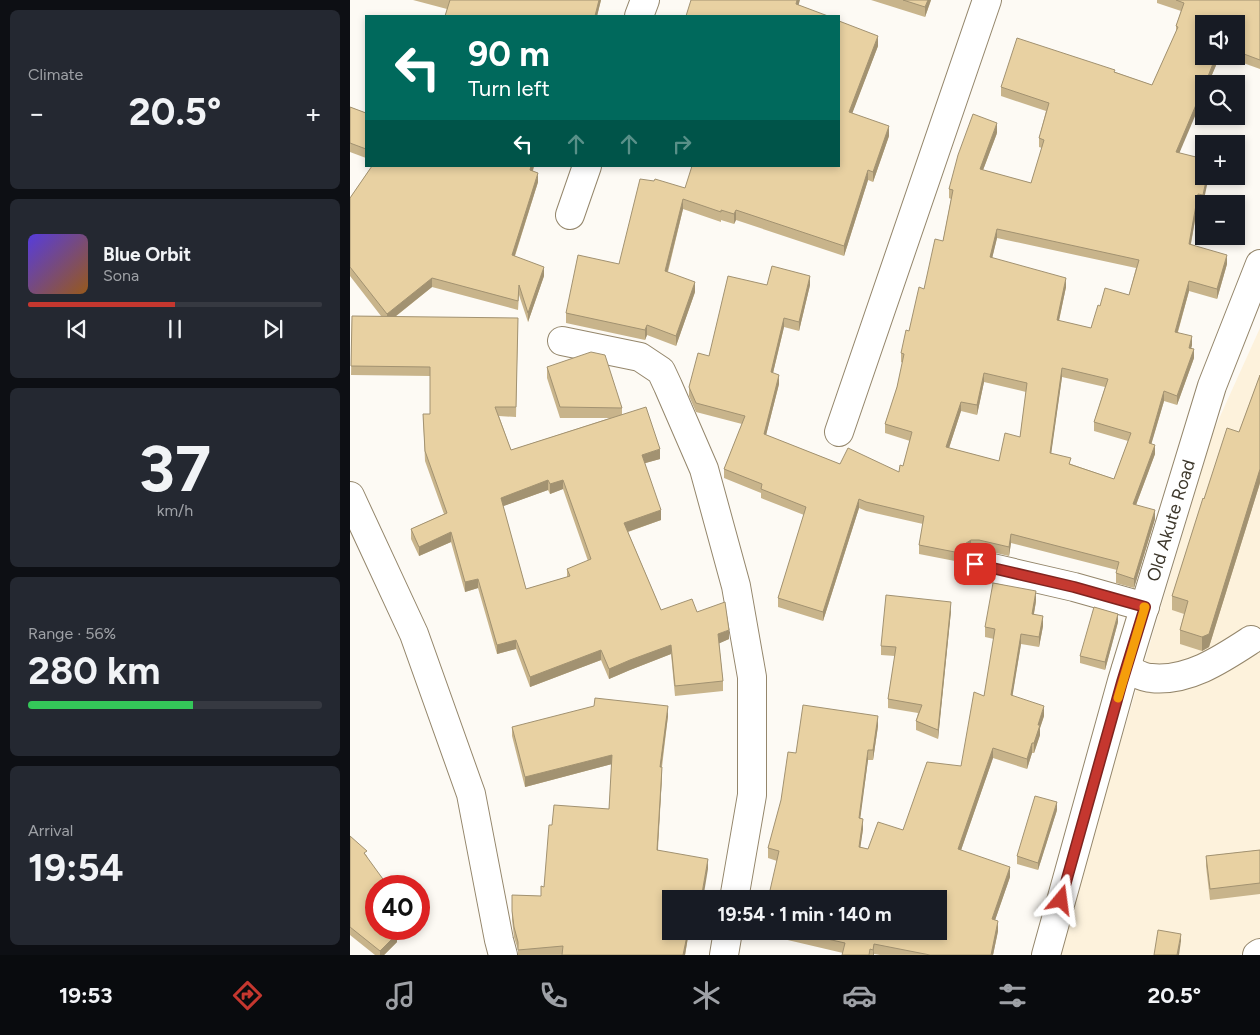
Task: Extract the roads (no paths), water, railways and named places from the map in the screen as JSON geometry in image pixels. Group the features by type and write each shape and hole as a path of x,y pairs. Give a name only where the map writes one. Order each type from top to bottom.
{"street":[{"path":"640,15 645,0"},
{"path":"839,432 987,0"},
{"path":"570,215 587,167"},
{"name":"Old Akute Road","path":"1046,955 1126,669 1212,386 1260,264"},
{"path":"562,341 640,357 661,371 704,469 736,586 752,677 752,795 736,890"},
{"path":"350,496 414,634 471,794 503,955"},
{"path":"975,564 1074,587 1145,607"},
{"path":"1126,669 1150,678 1174,677 1201,669 1230,654 1251,640"},
{"path":"724,955 726,940"}]}
